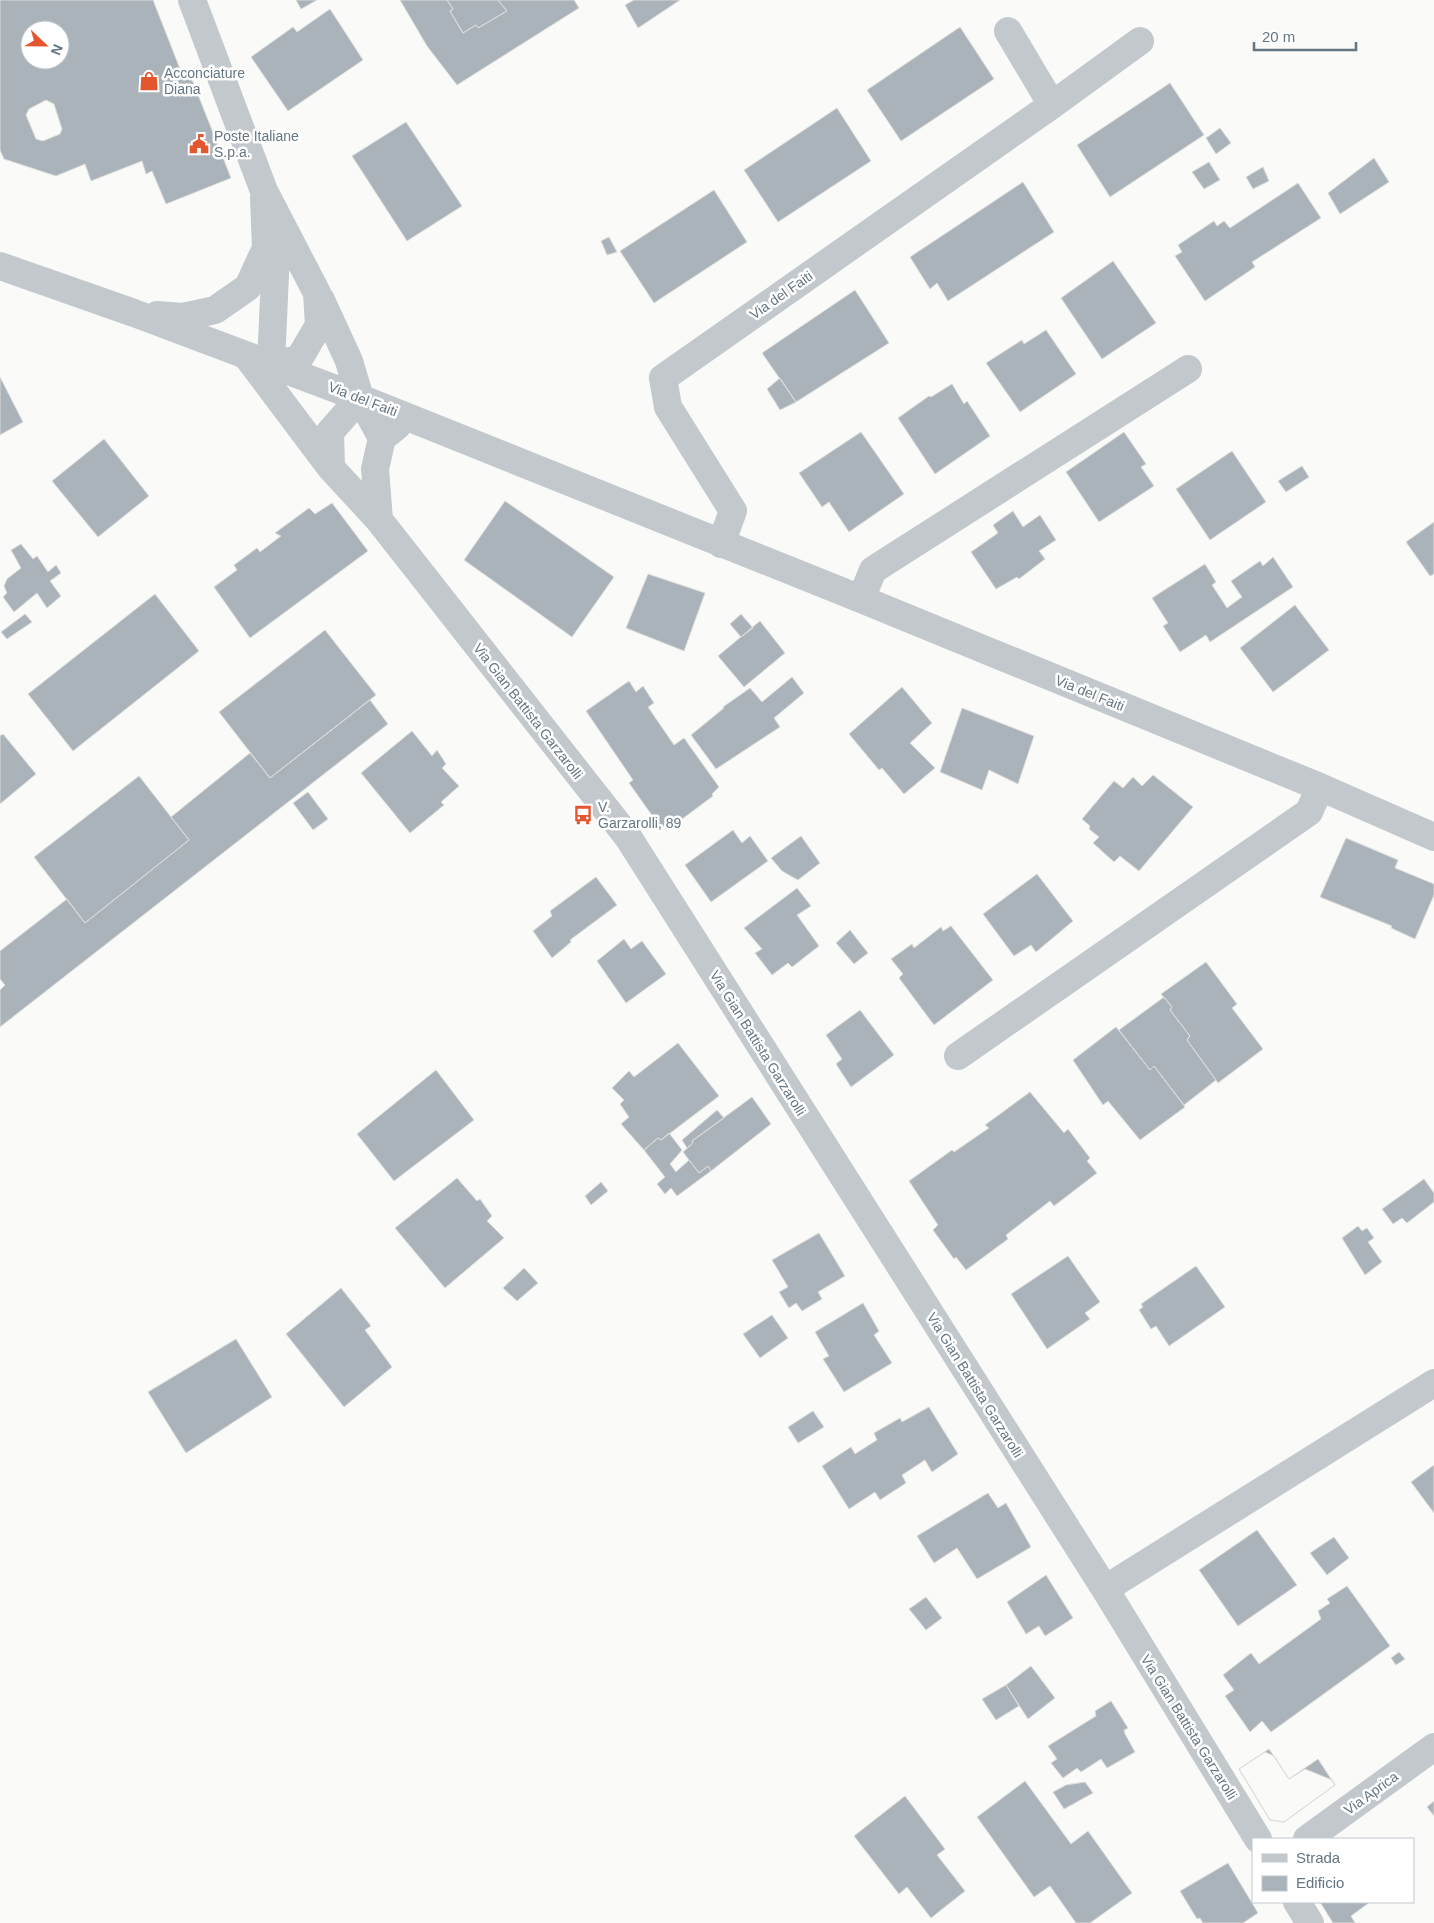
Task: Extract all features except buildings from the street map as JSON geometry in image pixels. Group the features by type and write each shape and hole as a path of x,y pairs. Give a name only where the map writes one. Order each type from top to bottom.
{"street":[{"path":"192,0 264,191 317,293 348,361 360,398 382,438"},
{"path":"1008,32 1052,105"},
{"name":"Via del Faiti","path":"721,544 733,511 668,407 663,378 1140,41"},
{"path":"134,313 183,317 199,314 215,310 248,286 266,248 264,191"},
{"path":"264,191 276,252 271,365 299,360 319,325 317,293"},
{"name":"Via del Faiti","path":"0,266 134,313 408,417 861,599 1320,787 1434,836"},
{"name":"Via Gian Battista Garzarolli","path":"246,355 331,468 379,520 628,837 1105,1589 1257,1838"},
{"path":"348,361 408,417 382,438 375,469 379,520"},
{"path":"861,599 872,570 1188,369"},
{"path":"331,468 330,432 360,398"},
{"path":"958,1056 1309,812 1320,787"},
{"path":"1105,1589 1434,1383"},
{"name":"Via Aprica","path":"1308,1838 1434,1747"},
{"path":"1298,1903 1310,1923"}],"place":[{"name":"Acconciature Diana","path":"149,81"},
{"name":"Poste Italiane S.p.a.","path":"199,144"},
{"name":"V. Garzarolli, 89","path":"583,815"}]}
